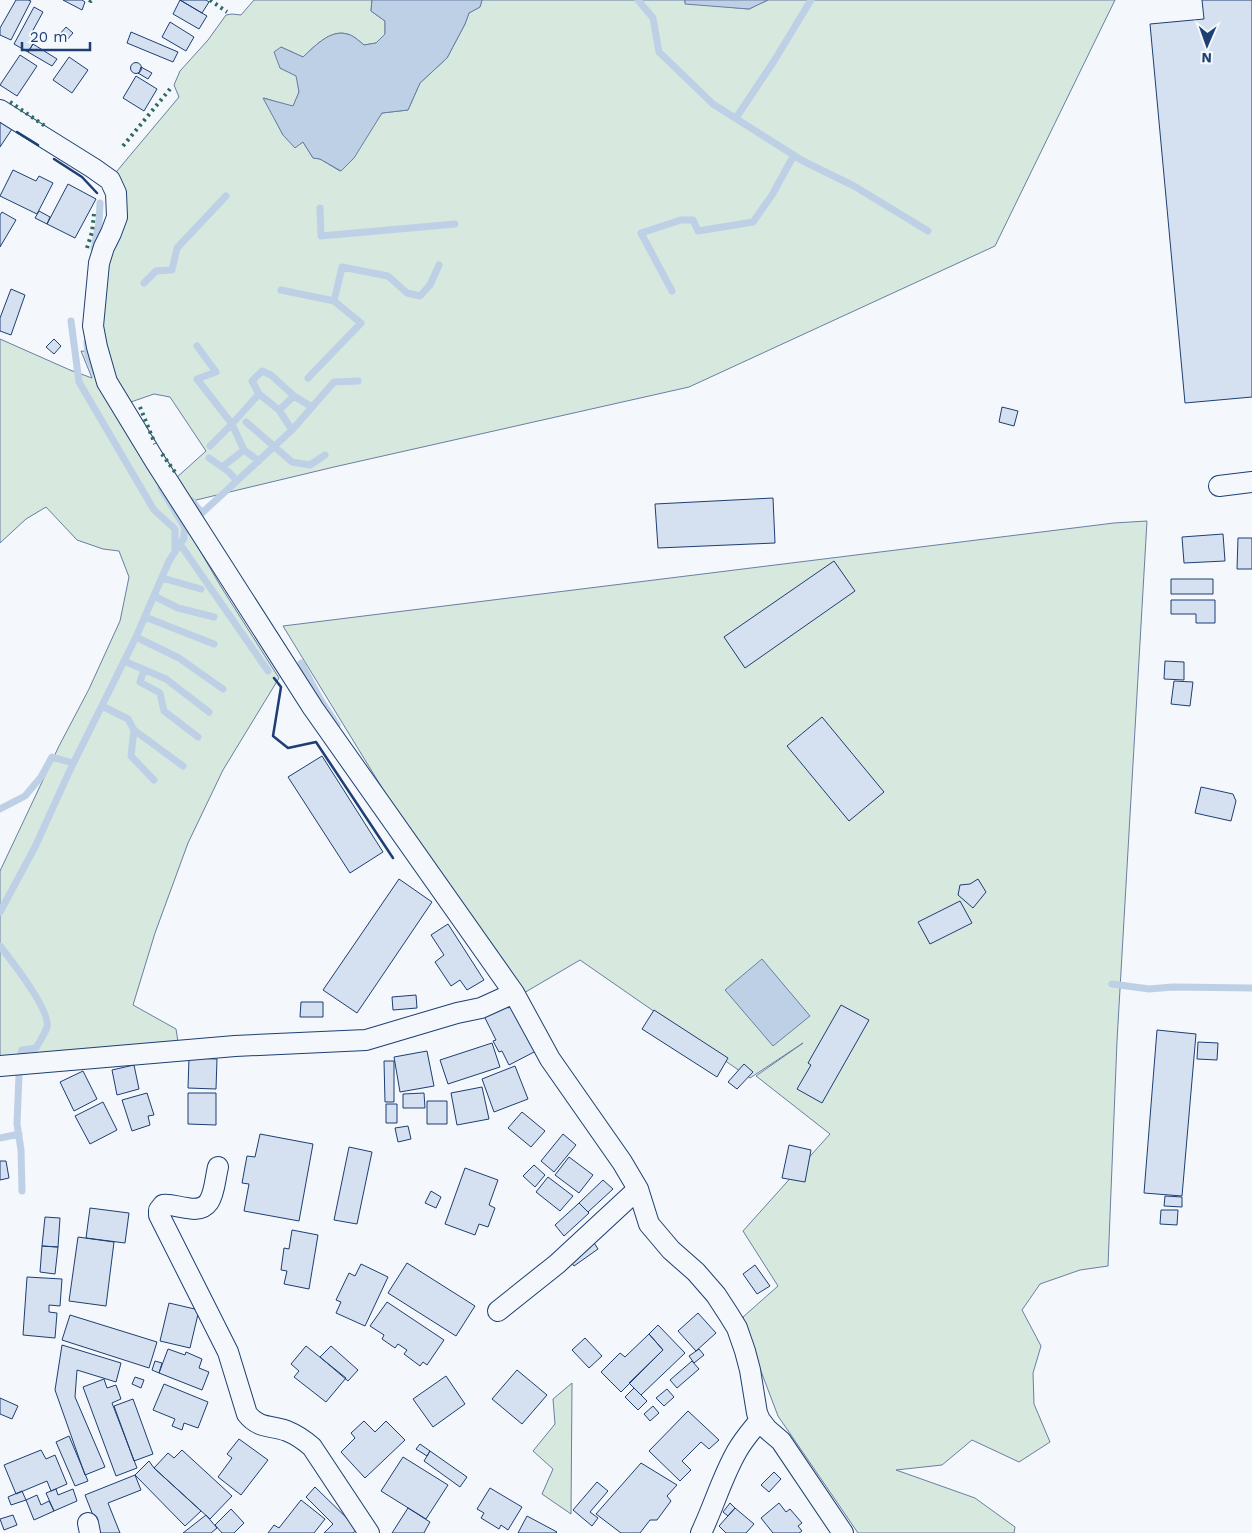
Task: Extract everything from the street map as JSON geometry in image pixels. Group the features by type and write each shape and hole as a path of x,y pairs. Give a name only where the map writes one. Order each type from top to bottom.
{"street":[{"path":"0,110 110,180 116,193 117,217 112,233 104,247 100,263 93,326 96,347 107,382 155,461 313,708 514,993 550,1059 622,1162 638,1189 648,1224 716,1295 737,1328 750,1370 760,1420 781,1441 843,1533"},
{"path":"1219,486 1252,482"},
{"path":"0,1066 235,1046 366,1040 457,1013 481,1008 514,993"},
{"path":"218,1167 208,1205 197,1209 170,1204 163,1205 159,1210 159,1214 228,1352 247,1414 260,1425 285,1430 300,1437 312,1447 369,1533"},
{"path":"498,1311 557,1264 638,1189"},
{"path":"700,1533 710,1515 737,1450 760,1420"}],"shaded area":[{"path":"254,0 372,0 371,11 385,21 385,34 376,43 364,45 356,38 341,33 329,36 303,57 281,47 280,68 297,76 299,92 293,107 264,98 283,135 295,147 303,142 313,158 320,159 340,171 382,113 408,110 420,83 447,58 469,13 480,7 482,0 685,0 685,3 749,9 768,0 1115,0 995,246 689,387 192,501 175,479 206,451 170,397 154,394 128,403 116,381 103,343 102,316 112,177 179,97 174,85 180,71 208,40 226,15 241,15"},
{"path":"0,339 92,378 81,351 91,352 191,535 220,585 279,678 223,770 188,843 155,933 133,1005 176,1029 179,1048 0,1062 0,871 120,621 129,577 119,551 103,549 77,540 46,507 26,519 0,543"},
{"path":"1147,521 1117,1041 1108,1266 1080,1270 1040,1284 1022,1310 1041,1346 1033,1373 1034,1404 1050,1442 1019,1462 972,1440 942,1465 896,1470 975,1498 1015,1527 1014,1533 858,1533 778,1416 743,1317 778,1286 743,1231 830,1134 756,1076 803,1043 750,1078 580,960 512,1000 283,626 1114,523"},
{"path":"572,1383 571,1514 542,1494 553,1469 533,1451 555,1424 553,1399"}],"water":[{"path":"372,0 482,0 480,7 469,13 447,58 420,83 408,110 382,113 354,158 341,171 320,159 313,158 303,142 295,148 283,135 263,98 293,106 299,92 296,76 280,68 274,52 281,47 303,57 329,36 341,33 356,38 364,45 376,43 385,34 385,21 371,11"},
{"path":"685,0 768,0 749,9 685,4"},
{"path":"762,959 810,1016 773,1046 725,990"}],"building":[{"path":"16,0 31,1 11,40 0,35 0,28"},
{"path":"63,0 82,0 85,2 82,10"},
{"path":"180,0 206,0 209,2 202,13"},
{"path":"180,0 207,16 199,29 173,14"},
{"path":"1202,0 1252,0 1252,397 1185,403 1150,24 1204,19"},
{"path":"34,7 43,12 32,32 38,36 28,52 14,44"},
{"path":"170,22 194,37 186,51 162,37"},
{"path":"66,27 73,33 66,41 59,35"},
{"path":"131,32 178,52 173,62 127,43"},
{"path":"33,44 57,59 52,66 28,52"},
{"path":"20,55 37,66 17,96 0,85"},
{"path":"69,57 88,70 72,93 53,80"},
{"path":"134,63 138,63 141,68 140,72 134,73 131,70 131,66"},
{"path":"141,67 152,73 148,79 138,73"},
{"path":"136,76 157,89 144,111 123,98"},
{"path":"0,121 12,129 0,147"},
{"path":"13,170 36,181 39,176 53,183 37,214 0,196"},
{"path":"68,184 96,199 75,238 47,224"},
{"path":"39,211 50,217 47,224 35,218"},
{"path":"2,212 16,220 0,247 0,215"},
{"path":"11,289 25,295 11,335 0,331 0,318"},
{"path":"54,339 61,346 54,354 46,347"},
{"path":"1002,407 1018,411 1014,426 999,422"},
{"path":"773,498 775,543 658,548 655,504"},
{"path":"1223,534 1225,561 1184,563 1182,537"},
{"path":"1238,538 1252,538 1252,569 1237,569"},
{"path":"834,561 855,591 745,668 724,637"},
{"path":"1171,579 1213,579 1213,594 1171,594"},
{"path":"1171,600 1215,600 1215,623 1196,623 1196,614 1171,614"},
{"path":"1165,661 1184,662 1184,680 1164,679"},
{"path":"1174,681 1193,682 1190,706 1171,704"},
{"path":"822,717 884,792 849,821 787,746"},
{"path":"322,756 383,852 350,873 288,777"},
{"path":"1201,787 1233,794 1236,801 1231,821 1195,813"},
{"path":"399,879 432,902 357,1013 323,990"},
{"path":"978,879 986,892 973,908 958,895 960,885 970,884"},
{"path":"960,901 972,923 930,944 918,922"},
{"path":"448,924 484,980 467,990 460,980 451,986 435,962 444,955 431,935"},
{"path":"416,995 417,1008 393,1010 392,997"},
{"path":"505,1001 508,1008 513,1006 536,1051 509,1065 502,1051 499,1052 493,1041 496,1040 482,1012"},
{"path":"301,1002 323,1002 323,1017 300,1017"},
{"path":"841,1005 869,1020 822,1103 797,1089 811,1065 808,1063"},
{"path":"654,1010 728,1058 717,1077 642,1029"},
{"path":"1157,1030 1196,1034 1182,1196 1144,1193"},
{"path":"1198,1042 1218,1043 1217,1060 1197,1059"},
{"path":"492,1043 500,1067 448,1084 440,1060"},
{"path":"427,1051 434,1086 400,1092 394,1057"},
{"path":"189,1058 217,1059 216,1089 188,1088"},
{"path":"384,1061 394,1061 394,1102 385,1102"},
{"path":"744,1064 753,1072 737,1089 728,1082"},
{"path":"134,1065 139,1089 117,1095 112,1070"},
{"path":"515,1066 528,1099 494,1112 482,1079"},
{"path":"83,1071 97,1099 74,1111 60,1082"},
{"path":"482,1087 489,1119 457,1125 451,1093"},
{"path":"147,1093 154,1115 148,1116 150,1125 132,1131 122,1100"},
{"path":"188,1093 216,1093 216,1125 188,1124"},
{"path":"424,1093 425,1108 403,1108 403,1094"},
{"path":"427,1101 447,1101 447,1124 427,1124"},
{"path":"103,1102 117,1130 90,1144 75,1116"},
{"path":"386,1104 397,1104 397,1123 386,1123"},
{"path":"522,1112 545,1131 531,1147 508,1128"},
{"path":"408,1126 411,1139 398,1142 395,1128"},
{"path":"260,1134 313,1144 299,1221 244,1211 249,1184 242,1183 247,1156 255,1157"},
{"path":"563,1134 576,1145 554,1172 541,1161"},
{"path":"789,1145 811,1150 805,1182 782,1178"},
{"path":"349,1147 372,1152 357,1224 334,1220"},
{"path":"569,1157 593,1175 579,1193 555,1175"},
{"path":"0,1161 6,1161 9,1178 0,1180"},
{"path":"534,1165 545,1175 535,1187 523,1176"},
{"path":"465,1168 498,1180 489,1205 495,1208 488,1227 479,1224 475,1235 445,1224"},
{"path":"548,1177 573,1196 560,1211 536,1192"},
{"path":"603,1180 613,1189 588,1212 579,1203"},
{"path":"431,1191 441,1197 436,1208 425,1203"},
{"path":"1165,1196 1182,1197 1182,1207 1164,1206"},
{"path":"579,1203 589,1213 564,1236 555,1225"},
{"path":"90,1208 129,1213 125,1243 86,1238"},
{"path":"1161,1210 1178,1210 1177,1225 1160,1224"},
{"path":"45,1217 60,1218 58,1247 42,1246"},
{"path":"292,1230 318,1235 309,1289 284,1284 287,1271 281,1270 284,1248 289,1249"},
{"path":"589,1235 598,1249 574,1266 564,1252"},
{"path":"78,1237 114,1242 106,1306 69,1301"},
{"path":"42,1246 58,1247 55,1274 40,1272"},
{"path":"407,1263 475,1306 456,1336 388,1293"},
{"path":"361,1264 388,1277 365,1326 336,1313 341,1302 336,1300 349,1273 355,1276"},
{"path":"755,1265 770,1286 757,1294 743,1274"},
{"path":"27,1277 62,1279 60,1306 49,1305 49,1312 57,1313 55,1338 23,1335"},
{"path":"387,1302 444,1340 427,1365 423,1362 420,1366 404,1354 407,1350 398,1344 395,1348 382,1339 384,1335 370,1326"},
{"path":"169,1303 199,1310 190,1348 160,1341"},
{"path":"698,1313 716,1333 696,1351 678,1331"},
{"path":"70,1315 157,1342 149,1368 62,1340"},
{"path":"658,1325 685,1353 641,1395 629,1383 663,1350 649,1334"},
{"path":"649,1334 663,1350 621,1392 601,1372 620,1353 625,1357"},
{"path":"585,1338 602,1356 589,1368 572,1350"},
{"path":"62,1345 121,1363 116,1382 77,1370 75,1397 105,1467 85,1475 55,1390"},
{"path":"306,1346 346,1378 326,1402 294,1377 299,1371 291,1364"},
{"path":"331,1346 358,1370 348,1381 320,1357"},
{"path":"168,1349 185,1355 186,1352 202,1359 199,1368 209,1372 202,1390 159,1373"},
{"path":"699,1349 704,1355 694,1363 689,1356"},
{"path":"155,1361 162,1363 159,1373 152,1370"},
{"path":"692,1361 699,1369 677,1388 670,1380"},
{"path":"517,1370 547,1395 522,1424 492,1399"},
{"path":"446,1376 465,1404 433,1427 413,1399"},
{"path":"135,1377 144,1380 141,1388 132,1384"},
{"path":"104,1379 107,1388 116,1385 121,1399 112,1403 137,1468 116,1476 83,1387"},
{"path":"164,1384 208,1402 198,1428 184,1423 182,1430 172,1426 175,1419 153,1410"},
{"path":"634,1388 647,1401 638,1410 625,1397"},
{"path":"667,1389 674,1397 664,1406 656,1398"},
{"path":"0,1398 18,1406 12,1419 0,1414"},
{"path":"133,1399 153,1454 134,1461 114,1406"},
{"path":"653,1406 659,1413 650,1421 644,1414"},
{"path":"688,1411 719,1440 709,1449 701,1442 682,1461 691,1470 680,1481 649,1451"},
{"path":"364,1421 375,1432 386,1421 405,1440 365,1478 341,1452 355,1438 351,1433"},
{"path":"69,1436 88,1481 75,1486 56,1442"},
{"path":"239,1439 268,1460 241,1495 218,1477 232,1458 227,1454"},
{"path":"420,1444 430,1451 427,1456 416,1449"},
{"path":"41,1450 46,1459 55,1455 67,1484 51,1491 47,1481 16,1494 4,1465"},
{"path":"182,1450 232,1496 210,1519 154,1468 168,1453 174,1458"},
{"path":"430,1451 467,1477 460,1487 424,1461"},
{"path":"403,1457 448,1485 426,1519 381,1491"},
{"path":"149,1461 154,1468 201,1511 185,1526 135,1475"},
{"path":"641,1463 677,1485 667,1496 671,1501 657,1520 650,1520 640,1533 621,1533 596,1514"},
{"path":"774,1472 781,1479 769,1492 761,1485"},
{"path":"135,1475 141,1490 108,1503 120,1533 100,1533 85,1495"},
{"path":"597,1482 608,1491 590,1512 598,1518 592,1526 573,1510"},
{"path":"315,1487 358,1529 353,1533 324,1533 333,1524 306,1497"},
{"path":"490,1488 522,1507 508,1530 501,1525 499,1529 481,1518 484,1513 477,1509"},
{"path":"56,1489 58,1495 73,1489 77,1501 54,1511 46,1493"},
{"path":"22,1491 26,1500 11,1505 8,1497"},
{"path":"37,1495 41,1505 49,1501 54,1511 34,1520 26,1500"},
{"path":"301,1500 325,1519 314,1533 268,1533 274,1525 279,1528"},
{"path":"730,1503 735,1508 728,1516 723,1512"},
{"path":"779,1503 786,1512 790,1509 802,1523 798,1526 802,1531 799,1533 773,1533 761,1518"},
{"path":"408,1508 430,1522 424,1533 392,1533"},
{"path":"735,1508 754,1524 746,1533 726,1533 719,1526"},
{"path":"231,1509 244,1523 234,1533 222,1533 215,1525"},
{"path":"13,1515 17,1525 4,1530 0,1519"},
{"path":"206,1515 217,1528 211,1533 183,1533"},
{"path":"527,1516 557,1532 518,1533"}],"waterway":[{"path":"638,0 653,18 659,52 713,104 803,161 854,186 928,231"},
{"path":"736,118 811,0"},
{"path":"672,291 641,233 681,220 693,220 698,231 753,222 772,195 794,155"},
{"path":"144,283 156,271 172,270 177,248 226,196"},
{"path":"94,249 100,203"},
{"path":"320,208 321,236 455,224"},
{"path":"334,301 342,267 388,276 407,293 420,296 430,285 439,265"},
{"path":"281,290 334,301 361,323 308,378"},
{"path":"71,321 79,382 154,510 175,529 175,550"},
{"path":"87,342 88,356 95,372"},
{"path":"197,346 216,372 197,379 232,424 259,394 252,381 262,371 271,375 294,396 312,407"},
{"path":"192,501 202,513 292,430 334,382 358,381"},
{"path":"259,394 279,410 292,430"},
{"path":"279,410 294,396"},
{"path":"246,422 292,462 310,465 325,455"},
{"path":"210,446 232,424 244,450"},
{"path":"222,467 244,450 259,461"},
{"path":"209,458 229,472 237,481"},
{"path":"161,488 185,528 183,540"},
{"path":"0,912 35,847 70,770 136,637 169,561 184,538"},
{"path":"180,544 268,671"},
{"path":"162,578 201,589"},
{"path":"154,596 178,608 214,617"},
{"path":"145,617 214,644"},
{"path":"136,637 179,658 223,689"},
{"path":"124,661 166,679 209,712"},
{"path":"301,663 320,699 337,725"},
{"path":"144,670 140,682 160,693 164,711 198,737"},
{"path":"102,706 128,719 134,730 183,766"},
{"path":"134,730 131,756 154,780"},
{"path":"0,809 25,796 41,777 52,757 73,763"},
{"path":"0,946 37,998 47,1019 46,1030 36,1048 22,1050 19,1061"},
{"path":"1112,984 1149,989 1173,987 1252,988"},
{"path":"19,1075 17,1124 21,1150 22,1191"},
{"path":"0,1138 19,1134"}],"hedge":[{"path":"210,0 227,12"},
{"path":"123,146 170,89"},
{"path":"10,102 45,126"},
{"path":"87,248 92,232 94,214"},
{"path":"140,407 155,444"},
{"path":"162,454 175,472"}],"wall":[{"path":"17,132 38,145"},
{"path":"54,159 82,177 97,193"},
{"path":"274,678 281,687 273,736 288,748 316,742 393,858"}]}
